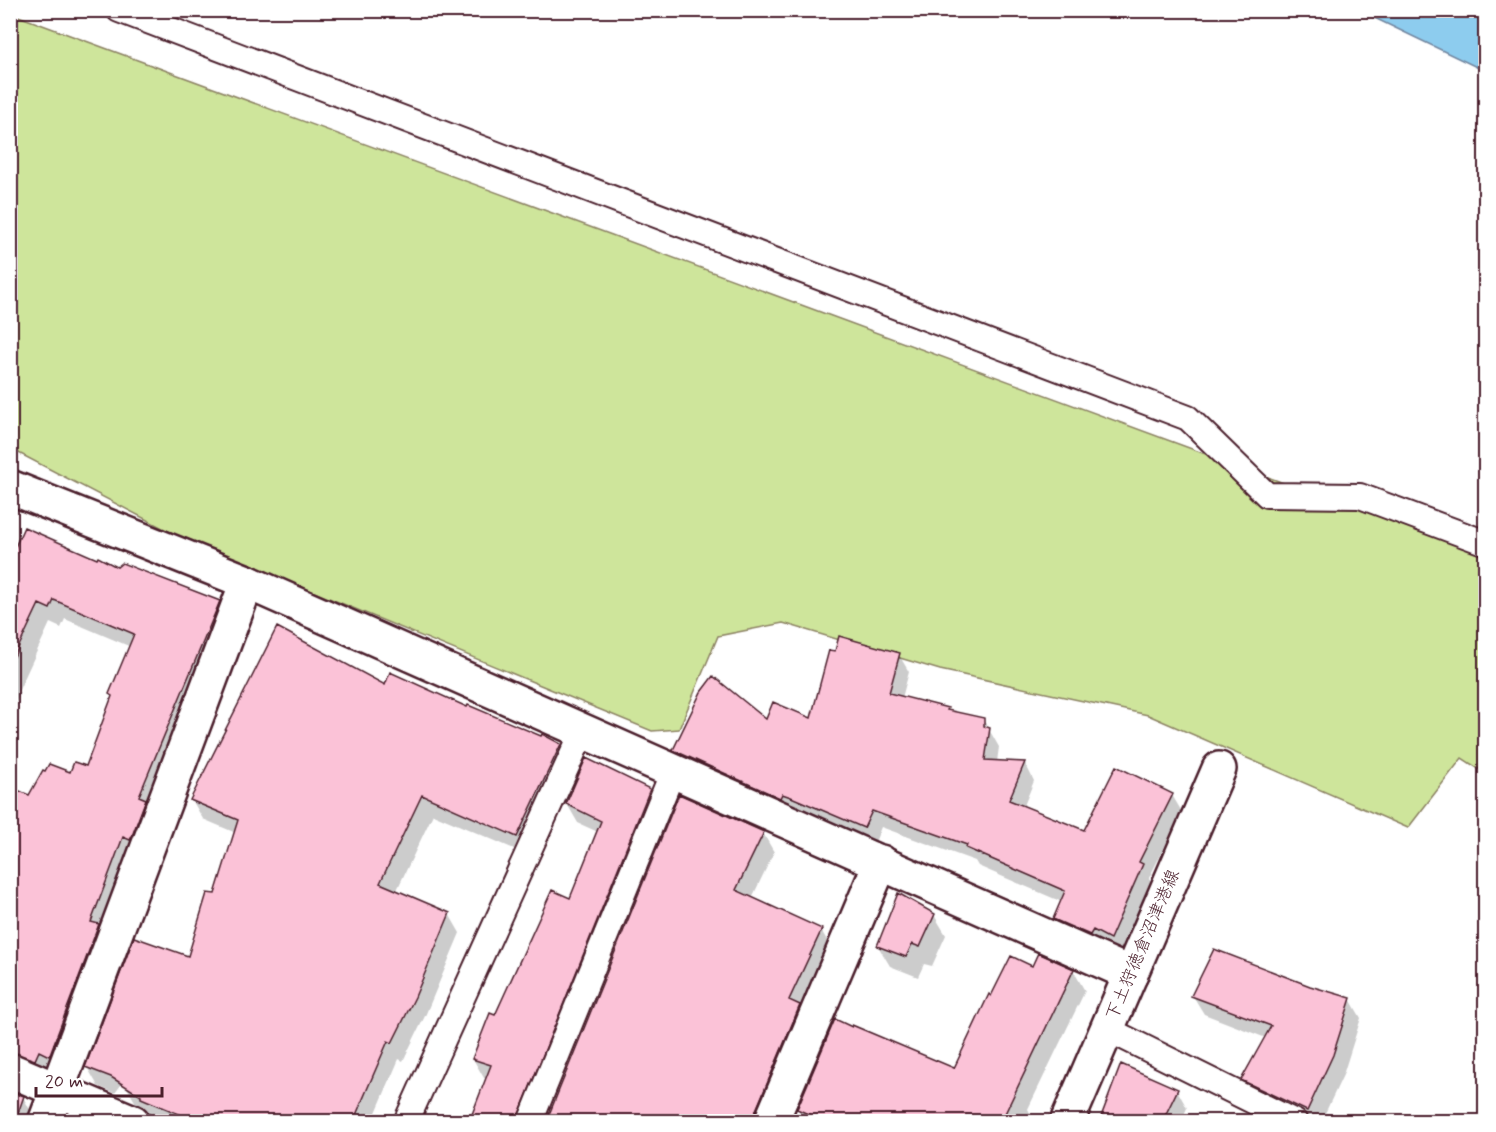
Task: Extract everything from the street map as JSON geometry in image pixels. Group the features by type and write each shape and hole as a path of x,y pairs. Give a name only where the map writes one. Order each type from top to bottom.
{"street":[{"path":"10,487 247,582 1131,974"},
{"path":"45,1122 247,582"},
{"name":"下土狩徳倉沼津港線","path":"1067,1122 1219,769"},
{"path":"771,1122 881,862"},
{"path":"10,1070 133,1122"}],"lane":[{"path":"119,10 1188,418 1267,495 1360,496 1485,543"},
{"path":"405,1122 583,731"},
{"path":"530,1122 674,771"},
{"path":"1107,1029 1295,1122"}],"green space":[{"path":"10,13 1303,490 1485,550 1485,773 1462,758 1408,828 1148,715 940,670 783,623 718,636 679,729 652,731 178,536 11,449"}],"water":[{"path":"1360,11 1485,11 1485,71"}],"building":[{"path":"24,527 117,567 122,563 220,601 139,796 146,799 132,836 130,840 123,837 91,922 99,924 50,1054 49,1056 39,1051 35,1060 10,1052 10,787 29,795 49,764 70,772 74,762 86,766 112,696 109,694 134,634 54,600 50,609 39,604 10,665 10,558"},
{"path":"277,627 385,685 390,672 467,707 468,705 541,736 542,734 561,744 517,837 422,795 380,883 450,913 415,997 392,1043 388,1041 353,1122 198,1122 141,1098 111,1077 85,1067 134,937 188,956 207,893 215,894 238,820 190,800"},
{"path":"839,636 900,653 889,693 984,718 984,726 990,728 985,760 1025,762 1009,800 1084,830 1116,766 1173,794 1139,862 1143,864 1110,939 1093,930 1090,935 1053,919 1065,891 966,848 967,845 872,811 864,828 791,797 782,794 780,798 673,750 701,692 713,676 766,719 773,702 811,718 829,650 835,651"},
{"path":"586,758 650,789 516,1122 469,1122 491,1065 472,1059 490,1013 495,1015 552,890 570,898 601,821 566,804"},
{"path":"679,794 764,832 736,890 822,929 789,1000 800,1005 753,1122 546,1122"},
{"path":"898,893 935,914 920,947 912,944 906,957 877,946"},
{"path":"1214,949 1310,986 1351,998 1333,1055 1307,1111 1241,1080 1271,1026 1191,996"},
{"path":"1038,953 1074,969 1001,1122 826,1122 797,1109 835,1019 954,1068 989,994 991,996 1011,956 1032,966"},
{"path":"1121,1064 1178,1089 1162,1122 1099,1122"},
{"path":"10,1091 24,1096 17,1116 10,1115"}]}
